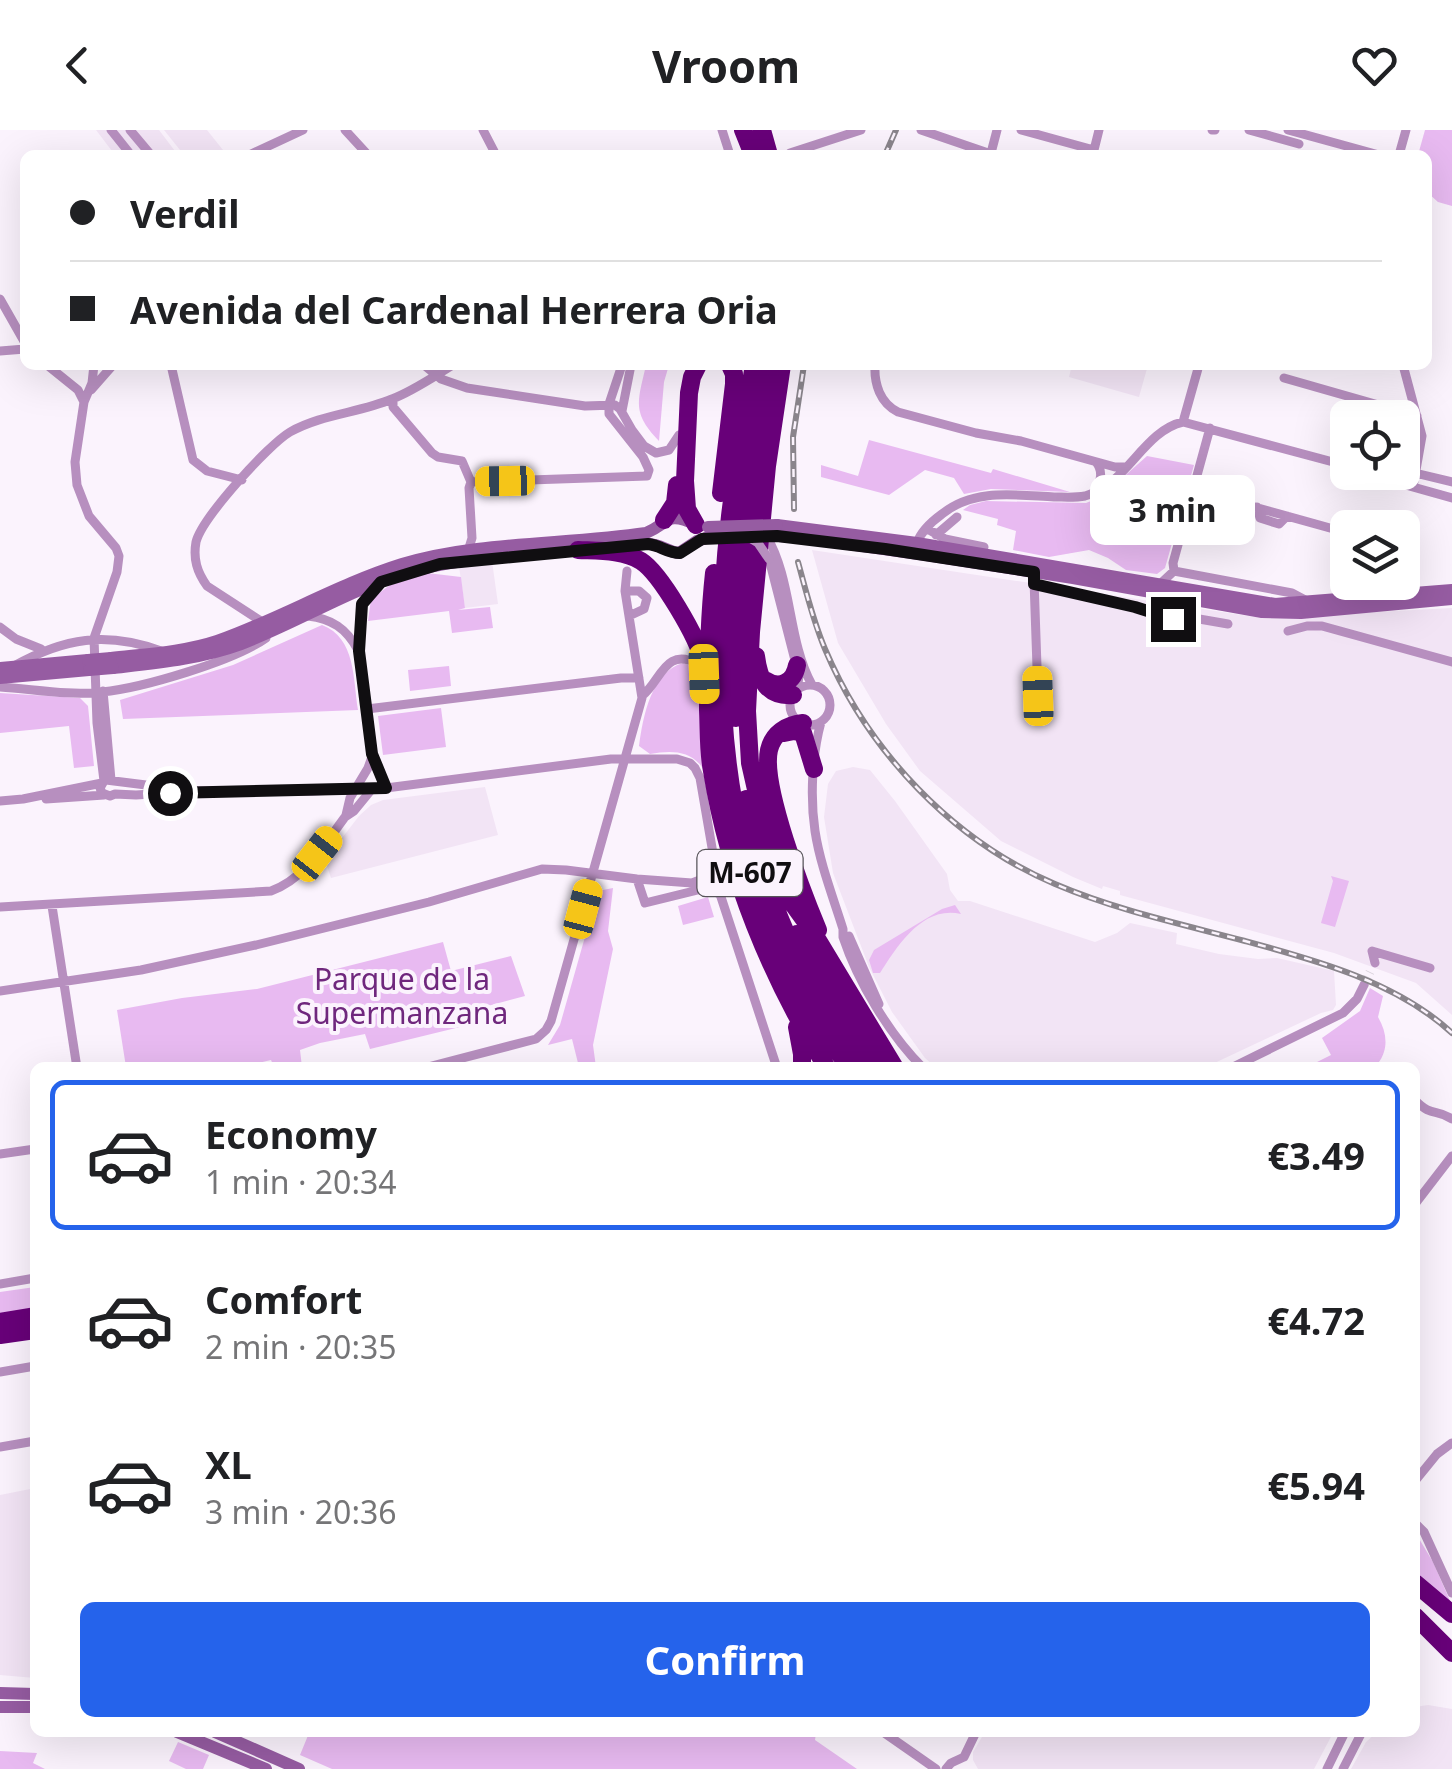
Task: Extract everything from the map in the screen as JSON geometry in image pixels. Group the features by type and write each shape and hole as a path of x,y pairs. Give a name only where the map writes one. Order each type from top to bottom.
{"highway":[{"path":"774,130 790,150"},
{"path":"662,523 676,498 685,370"},
{"path":"696,370 689,394 686,509 710,537 718,592 712,654 716,789"},
{"path":"725,464 732,370"},
{"name":"M-607","path":"741,370 710,537 726,760 747,865 765,917 828,1038 846,1062"},
{"name":"M-607","path":"710,537 730,515 753,370"},
{"name":"M-607","path":"767,370 742,581 736,732 750,820 770,899 812,989 848,1043 866,1062"},
{"path":"754,466 779,370"},
{"name":"M-607","path":"779,370 751,632 748,738 754,786 784,886 835,967"},
{"path":"709,744 710,537"},
{"path":"578,550 610,552 638,560 650,569 702,654 705,724 736,873 800,1034 802,1062"},
{"path":"757,586 759,674 768,690 783,696 795,692"},
{"path":"759,674 779,685 793,678 797,665"},
{"path":"809,723 784,728 775,738 768,761 772,794 816,926 835,967 891,1062"},
{"path":"775,738 794,731 803,733 814,769"},
{"path":"750,820 795,930 867,1047 871,1062"},
{"path":"771,962 823,1062"},
{"path":"771,962 838,1062"},
{"path":"0,1322 30,1317"},
{"path":"0,1336 30,1331"},
{"path":"1420,1588 1452,1614"},
{"path":"1420,1609 1452,1638"},
{"path":"1420,1621 1452,1653"},
{"path":"1420,1638 1452,1668"}],"main road":[{"path":"3,671 91,670 214,642 388,569 425,558 646,533 680,518 710,537"},
{"path":"662,523 659,539 663,547"},
{"path":"112,663 199,656 240,644 381,582 440,564 648,544 680,553 698,541 744,530 1276,613 1452,600"},
{"path":"777,536 916,543 1260,602 1288,604 1452,590"},
{"path":"0,1693 30,1694"},
{"path":"0,1707 30,1707"},
{"path":"189,1737 266,1769"},
{"path":"225,1737 299,1769"}],"street":[{"path":"111,130 127,150"},
{"path":"130,130 146,150"},
{"path":"260,150 304,130"},
{"path":"345,130 363,150"},
{"path":"801,150 862,130"},
{"path":"920,130 982,150"},
{"path":"1021,130 1094,150 1099,130"},
{"path":"1249,130 1351,150"},
{"path":"1288,130 1300,141"},
{"path":"0,299 20,337"},
{"path":"53,370 87,397"},
{"path":"78,390 92,370"},
{"path":"93,370 75,462 77,485 88,516 116,548 119,565 94,638 91,670 100,692 108,781 117,788 110,794"},
{"path":"87,397 109,370"},
{"path":"173,370 193,460 208,471 242,480"},
{"path":"429,370 467,388 585,406 610,416 622,412 630,370"},
{"path":"264,623 206,586 196,566 195,548 202,527 260,458 288,433 392,400 445,370"},
{"path":"472,482 646,476 649,470 643,457 610,416 609,404 620,370"},
{"path":"875,370 880,393 890,408 898,412 1115,468 1128,467"},
{"path":"1183,422 1198,370"},
{"path":"1404,370 1413,400"},
{"path":"1284,378 1361,400"},
{"path":"392,400 393,407 432,452 438,457 462,461 472,482"},
{"path":"585,406 615,406 638,439 656,453 669,450 679,436"},
{"path":"916,543 926,528 958,504 987,495 1089,495 1128,467 1166,428 1183,422 1330,461"},
{"path":"1160,584 1174,571 1210,428"},
{"path":"1096,462 1101,470 1096,491"},
{"path":"1420,474 1452,482"},
{"path":"468,551 472,538 472,482"},
{"path":"1420,489 1452,498"},
{"path":"1193,490 1330,527"},
{"path":"936,535 957,517"},
{"path":"926,528 936,535 984,547"},
{"path":"744,530 773,558 812,685 823,690 830,700 830,710 809,723"},
{"path":"773,558 781,542 777,536"},
{"path":"777,536 773,558 799,676 792,711 809,723 815,832 826,874 867,993 918,1062"},
{"path":"447,1062 536,1039 553,1016 642,696 625,591 627,571"},
{"path":"1174,571 1292,594 1321,611"},
{"path":"1038,696 1034,578 1166,616 1228,624"},
{"path":"381,582 362,604 359,651 372,754 386,788"},
{"path":"625,591 639,592 647,598 644,609 629,616"},
{"path":"305,616 334,622 347,632 359,651"},
{"path":"1288,631 1322,626 1452,662"},
{"path":"0,627 34,648 47,649"},
{"path":"0,687 100,692 172,676 224,658 255,646 280,627"},
{"path":"3,671 47,649 94,638 130,641 164,652"},
{"path":"24,659 28,652 25,643"},
{"path":"642,696 667,664 688,659 698,664"},
{"path":"367,709 639,678"},
{"path":"795,692 812,685"},
{"path":"0,907 271,892 304,872 345,817 372,754"},
{"path":"0,801 197,791 372,789 611,759 678,759 695,768 701,782 720,894 776,1062"},
{"path":"23,799 108,781 197,791"},
{"path":"345,817 372,789"},
{"path":"637,880 644,903 694,887 714,867"},
{"path":"0,991 141,970 256,945 542,869 694,887 720,894"},
{"path":"52,906 77,1062"},
{"path":"845,934 881,1012"},
{"path":"1385,954 1372,967 1372,951 1385,954 1430,968"},
{"path":"1243,1062 1344,1013 1364,985"},
{"path":"1420,1105 1452,1118"},
{"path":"0,1154 30,1150"},
{"path":"1420,1198 1452,1156"},
{"path":"0,1284 30,1279"},
{"path":"0,1372 30,1367"},
{"path":"0,1448 30,1442"},
{"path":"1420,1476 1437,1454 1452,1443"},
{"path":"1420,1528 1452,1594"},
{"path":"890,1737 936,1769"},
{"path":"946,1769 964,1757 974,1737"},
{"path":"1327,1769 1343,1737"},
{"path":"1344,1769 1360,1737"},
{"path":"964,1757 969,1769"}],"shaded area":[{"path":"96,130 159,130 174,150 111,150"},
{"path":"164,130 207,130 223,150 180,150"},
{"path":"1071,370 1147,370 1139,397 1069,377"},
{"path":"812,550 1262,618 1452,608 1452,1015 1416,983 1334,953 1120,895 1120,891 1103,886 1102,889 1001,841 920,771 886,724 838,643"},
{"path":"492,561 498,604 465,608 459,566"},
{"path":"853,767 870,770 947,874 950,890 958,901 970,901 1095,942 1130,923 1177,933 1176,944 1219,954 1277,958 1334,971 1336,1005 1333,1010 1217,1062 929,1062 892,1012 869,967 833,873 824,817 828,784 836,771"},
{"path":"485,787 498,835 331,878 325,860 371,805 383,800"},
{"path":"30,1489 30,1678 0,1675 0,1495"},
{"path":"1420,1706 1452,1709 1452,1769 1351,1769 1372,1737 1420,1737"},
{"path":"982,1737 1331,1737 1314,1769 978,1769 973,1752"}],"green space":[{"path":"1425,130 1452,130 1452,206 1432,197 1432,150 1419,150"},
{"path":"645,370 668,370 659,441 640,414"},
{"path":"869,440 1070,492 991,489 964,494 954,478 925,470 889,495 821,477 821,465 858,476"},
{"path":"1147,456 1194,465 1165,568 1157,574 1126,570 1089,550 1049,557 1013,550 1016,531 997,525 998,519 963,510 986,501 1086,503 1101,497"},
{"path":"427,573 461,577 465,608 458,610 490,607 493,628 452,633 449,611 368,621 371,599 390,585"},
{"path":"322,625 333,631 347,649 358,710 123,719 120,700 233,665"},
{"path":"683,663 697,668 701,674 706,773 689,756 674,752 650,754 639,746 650,697 663,676"},
{"path":"449,666 451,686 410,691 408,670"},
{"path":"0,693 80,698 88,706 94,766 74,768 69,726 0,733"},
{"path":"441,708 446,747 383,755 378,716"},
{"path":"1331,876 1349,881 1335,927 1321,923"},
{"path":"613,888 608,931 613,949 593,1045 595,1062 578,1062 572,1039 548,1045 560,1025 598,891"},
{"path":"708,897 714,917 683,925 678,906"},
{"path":"955,905 961,914 935,915 923,921 880,973 873,973 869,960 874,950 942,909"},
{"name":"Parque de la Supermanzana","path":"443,942 451,971 511,956 525,996 458,1014 460,1027 370,1049 365,1034 320,1043 300,1050 301,1062 125,1062 117,1010 257,989"},
{"path":"1370,988 1383,996 1378,1017 1386,1043 1378,1062 1317,1062 1331,1055 1322,1038 1360,1011"},
{"path":"30,1288 30,1310 0,1315 0,1292"},
{"path":"1420,1540 1433,1562 1451,1603 1420,1576"},
{"path":"307,1737 815,1737 857,1769 332,1769 300,1755"},
{"path":"178,1742 209,1755 203,1769 186,1769 169,1761"},
{"path":"0,1751 37,1753 33,1763 45,1769 0,1769"}],"tunnel":[{"path":"1364,985 1370,972"}],"railway":[{"path":"887,150 896,130"},
{"path":"794,509 793,437 803,370"},
{"path":"798,562 825,649 865,723 918,789 982,843 1018,866 1101,901 1354,975 1406,1000 1452,1033"}],"route":[{"path":"170,793 386,788 372,754 359,651 362,604 381,582 440,564 648,544 680,553 706,538 792,536 1034,572 1034,584 1173,619"}]}
